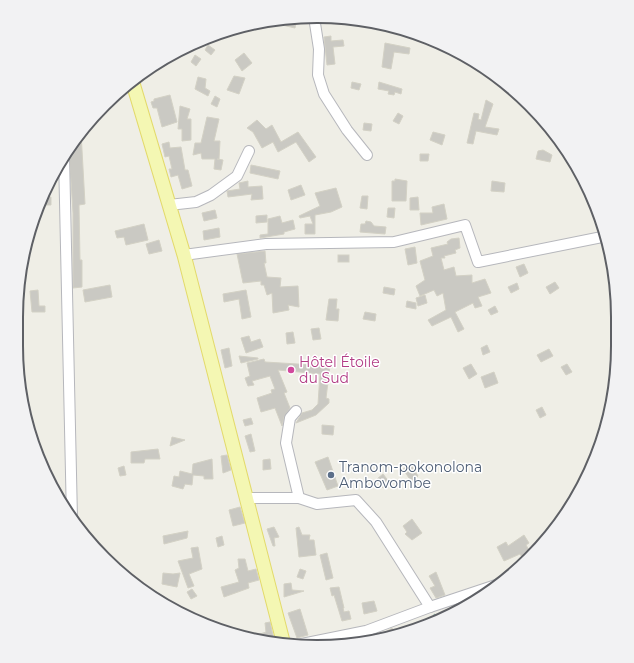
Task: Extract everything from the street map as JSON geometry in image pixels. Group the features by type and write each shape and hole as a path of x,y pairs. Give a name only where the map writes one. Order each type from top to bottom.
{"main road":[{"path":"134,87 184,255 282,637"}],"street":[{"path":"315,23 319,49 318,75 324,94 347,130 366,155"},
{"path":"169,205 196,202 211,196 237,176 248,151"},
{"path":"64,167 72,507"},
{"path":"184,255 266,244 394,242 466,225 478,262 600,237"},
{"path":"296,411 290,418 286,443 299,498"},
{"path":"246,498 299,498 317,504 356,500 376,522 430,607"},
{"path":"323,640 366,631 430,607 478,591"}],"building":[{"path":"296,24 295,28 284,25"},
{"path":"331,36 331,41 343,40 344,46 333,47 335,64 327,65 324,37"},
{"path":"385,43 410,48 409,54 394,52 391,69 382,67"},
{"path":"208,45 215,50 211,55 205,50"},
{"path":"244,53 252,63 242,71 235,60"},
{"path":"195,55 201,59 196,66 191,62"},
{"path":"234,76 245,78 239,94 227,90"},
{"path":"198,77 206,79 205,88 210,91 208,96 195,89"},
{"path":"352,82 361,84 359,90 351,88"},
{"path":"379,82 402,89 401,94 395,92 394,95 388,94 389,91 378,89"},
{"path":"170,95 177,122 162,127 157,108 153,108 151,102 154,101 154,99"},
{"path":"215,96 220,99 217,107 211,104"},
{"path":"486,100 493,104 485,127 499,129 497,135 476,131 473,144 467,143 474,113 479,114 478,119 481,120"},
{"path":"180,106 190,109 187,119 191,119 191,140 182,141 182,129 178,129"},
{"path":"398,113 403,116 399,124 393,121"},
{"path":"207,117 219,119 214,141 220,141 219,159 217,159 223,160 221,170 214,169 215,159 202,159 201,153 193,155 195,143 201,143"},
{"path":"257,120 266,129 272,125 281,142 298,132 316,157 309,162 296,142 278,152 273,142 262,148 253,132 247,128"},
{"path":"364,123 372,124 371,131 363,130"},
{"path":"433,132 445,135 442,145 430,140"},
{"path":"82,142 85,204 79,205 82,287 73,288 73,213 70,159"},
{"path":"169,142 170,148 181,147 185,170 188,170 192,186 182,189 178,175 171,177 169,169 172,169 169,156 165,157 162,144"},
{"path":"543,150 552,155 550,162 536,159 538,151"},
{"path":"420,154 429,154 428,161 420,161"},
{"path":"251,165 280,171 278,179 250,173"},
{"path":"395,179 407,181 406,201 392,201 392,181 395,181"},
{"path":"248,181 248,187 262,186 263,199 251,200 252,194 228,197 227,191 240,189 239,183"},
{"path":"492,181 505,183 504,192 491,191"},
{"path":"301,185 305,195 291,200 288,190"},
{"path":"336,188 342,207 331,212 315,215 315,234 305,234 305,224 313,224 310,216 300,218 299,216 320,206 315,193"},
{"path":"362,196 368,196 367,209 360,208"},
{"path":"48,197 51,197 51,205 45,205 45,204"},
{"path":"418,197 419,210 410,210 410,198"},
{"path":"444,204 447,219 421,225 420,213 433,213 432,207"},
{"path":"388,208 395,208 394,218 387,217"},
{"path":"215,210 217,218 204,221 202,213"},
{"path":"267,215 267,222 256,223 256,216"},
{"path":"280,216 282,223 293,220 295,229 284,232 284,234 260,238 260,235 268,234 268,219"},
{"path":"366,221 371,222 374,226 386,227 385,234 360,232 361,224 365,224"},
{"path":"144,224 148,240 126,245 124,237 117,238 115,231"},
{"path":"219,228 220,237 204,240 203,231"},
{"path":"459,238 460,248 455,250 456,253 444,256 445,258 441,258 444,270 454,267 456,276 472,275 472,283 485,279 491,293 478,297 482,306 475,308 473,303 455,312 464,329 458,332 451,317 432,326 428,320 446,310 443,293 437,296 434,290 420,296 416,286 425,280 420,261 433,256 431,248 448,244 447,242 451,239"},
{"path":"159,240 162,251 149,254 146,244"},
{"path":"415,247 417,263 408,265 405,249"},
{"path":"265,251 266,263 264,263 267,277 281,278 280,287 298,286 299,307 288,305 289,310 273,313 272,293 267,295 264,285 261,285 261,281 243,283 237,254"},
{"path":"338,255 349,255 349,262 338,262"},
{"path":"524,264 528,273 520,277 516,267"},
{"path":"555,282 559,288 550,294 546,287"},
{"path":"517,283 519,289 511,293 508,287"},
{"path":"110,285 112,297 85,302 83,290"},
{"path":"384,287 395,289 394,295 383,293"},
{"path":"38,290 39,306 45,306 45,312 32,312 30,291"},
{"path":"246,290 251,317 242,319 239,299 224,302 223,294"},
{"path":"425,295 427,303 418,306 416,298"},
{"path":"329,299 337,299 336,309 339,309 338,321 326,320"},
{"path":"407,301 416,303 416,309 406,307"},
{"path":"495,306 498,312 491,315 488,310"},
{"path":"365,312 376,314 375,321 363,319"},
{"path":"319,328 321,339 313,340 311,329"},
{"path":"293,332 295,343 287,344 286,333"},
{"path":"249,336 251,342 260,339 263,347 246,353 241,338"},
{"path":"487,345 490,352 483,355 481,348"},
{"path":"229,348 232,366 225,368 221,350"},
{"path":"549,349 553,356 541,362 537,355"},
{"path":"239,356 258,358 258,359 241,363"},
{"path":"264,359 265,362 330,366 326,398 329,399 329,403 316,415 296,423 302,413 312,410 318,404 320,374 278,370 287,392 284,393 290,408 284,417 282,426 275,408 261,412 257,398 272,393 271,390 275,389 270,376 252,381 254,385 248,386 245,378 250,376 247,363"},
{"path":"471,364 477,374 469,379 463,368"},
{"path":"567,364 572,372 566,375 561,367"},
{"path":"494,372 498,383 485,388 481,377"},
{"path":"542,407 546,415 540,418 536,410"},
{"path":"251,418 253,424 245,426 243,420"},
{"path":"322,425 334,426 333,435 322,434"},
{"path":"251,434 255,451 250,452 245,436"},
{"path":"172,437 185,440 170,446"},
{"path":"158,449 160,459 145,459 144,463 131,463 131,452"},
{"path":"227,455 231,470 223,473 221,456"},
{"path":"328,457 338,486 327,490 315,462"},
{"path":"212,459 213,479 204,479 204,476 193,475 192,485 185,484 183,489 172,486 174,476 179,477 180,471 192,474 193,464"},
{"path":"270,459 271,469 263,470 263,460"},
{"path":"411,464 418,476 411,481 403,469"},
{"path":"124,466 126,475 120,476 118,468"},
{"path":"383,474 390,483 383,488 377,479"},
{"path":"240,507 245,523 233,526 229,510"},
{"path":"412,519 422,533 412,540 405,534 407,532 403,526"},
{"path":"274,527 279,537 274,538 275,546 273,546 267,529"},
{"path":"299,527 302,535 310,535 309,540 314,540 316,555 299,557 296,528"},
{"path":"188,531 187,538 164,544 163,536"},
{"path":"524,535 529,543 526,545 529,550 522,557 520,554 504,561 497,547 506,542 508,546"},
{"path":"222,536 224,545 218,547 216,538"},
{"path":"198,547 202,569 189,574 194,586 188,588 178,561 193,558 191,548"},
{"path":"327,553 333,578 326,580 320,555"},
{"path":"238,559 245,559 248,571 256,569 259,580 248,583 249,588 224,597 221,587 239,582 235,570 239,568"},
{"path":"300,569 306,571 303,579 297,577"},
{"path":"436,572 445,595 436,598 430,588 435,586 429,576"},
{"path":"163,573 180,573 177,587 162,584"},
{"path":"291,583 292,590 304,591 284,597 284,584"},
{"path":"339,587 344,612 349,611 351,619 342,621 334,595 332,596 330,588"},
{"path":"192,589 197,596 191,599 187,592"},
{"path":"374,601 377,611 364,614 362,603"},
{"path":"300,609 308,635 297,638 288,613"},
{"path":"270,622 273,636 260,634 266,632 265,623"}],"place":[{"name":"Hôtel Étoile du Sud","path":"291,370"},
{"name":"Tranom-pokonolona Ambovombe","path":"331,475"}]}
